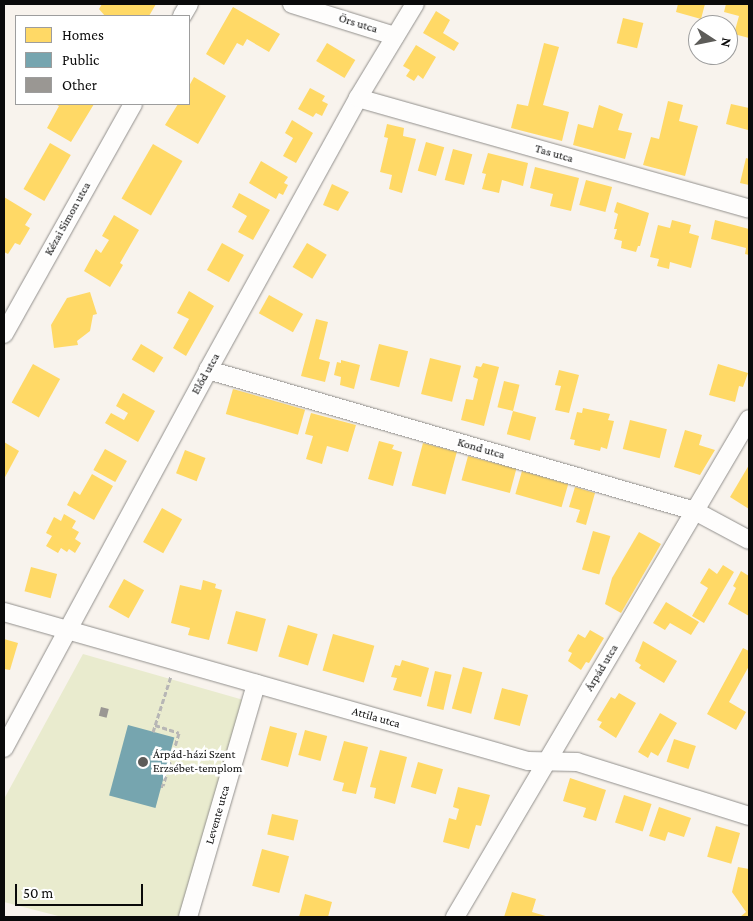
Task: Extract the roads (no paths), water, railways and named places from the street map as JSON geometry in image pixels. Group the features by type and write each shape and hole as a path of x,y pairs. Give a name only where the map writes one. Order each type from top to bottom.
{"street":[{"path":"183,15 189,4"},
{"name":"Örs utca","path":"292,4 395,36"},
{"name":"Előd utca","path":"4,748 208,370 358,98 415,4"},
{"name":"Tas utca","path":"358,98 749,209"},
{"name":"Kézai Simon utca","path":"4,334 132,105"},
{"name":"Kond utca","path":"208,370 696,510 749,540"},
{"name":"Árpád utca","path":"455,917 749,420"},
{"name":"Attila utca","path":"4,612 528,761 577,762 749,816"},
{"name":"Levente utca","path":"188,917 256,684"}],"place":[{"name":"Árpád-házi Szent Erzsébet-templom","path":"143,762"}]}
